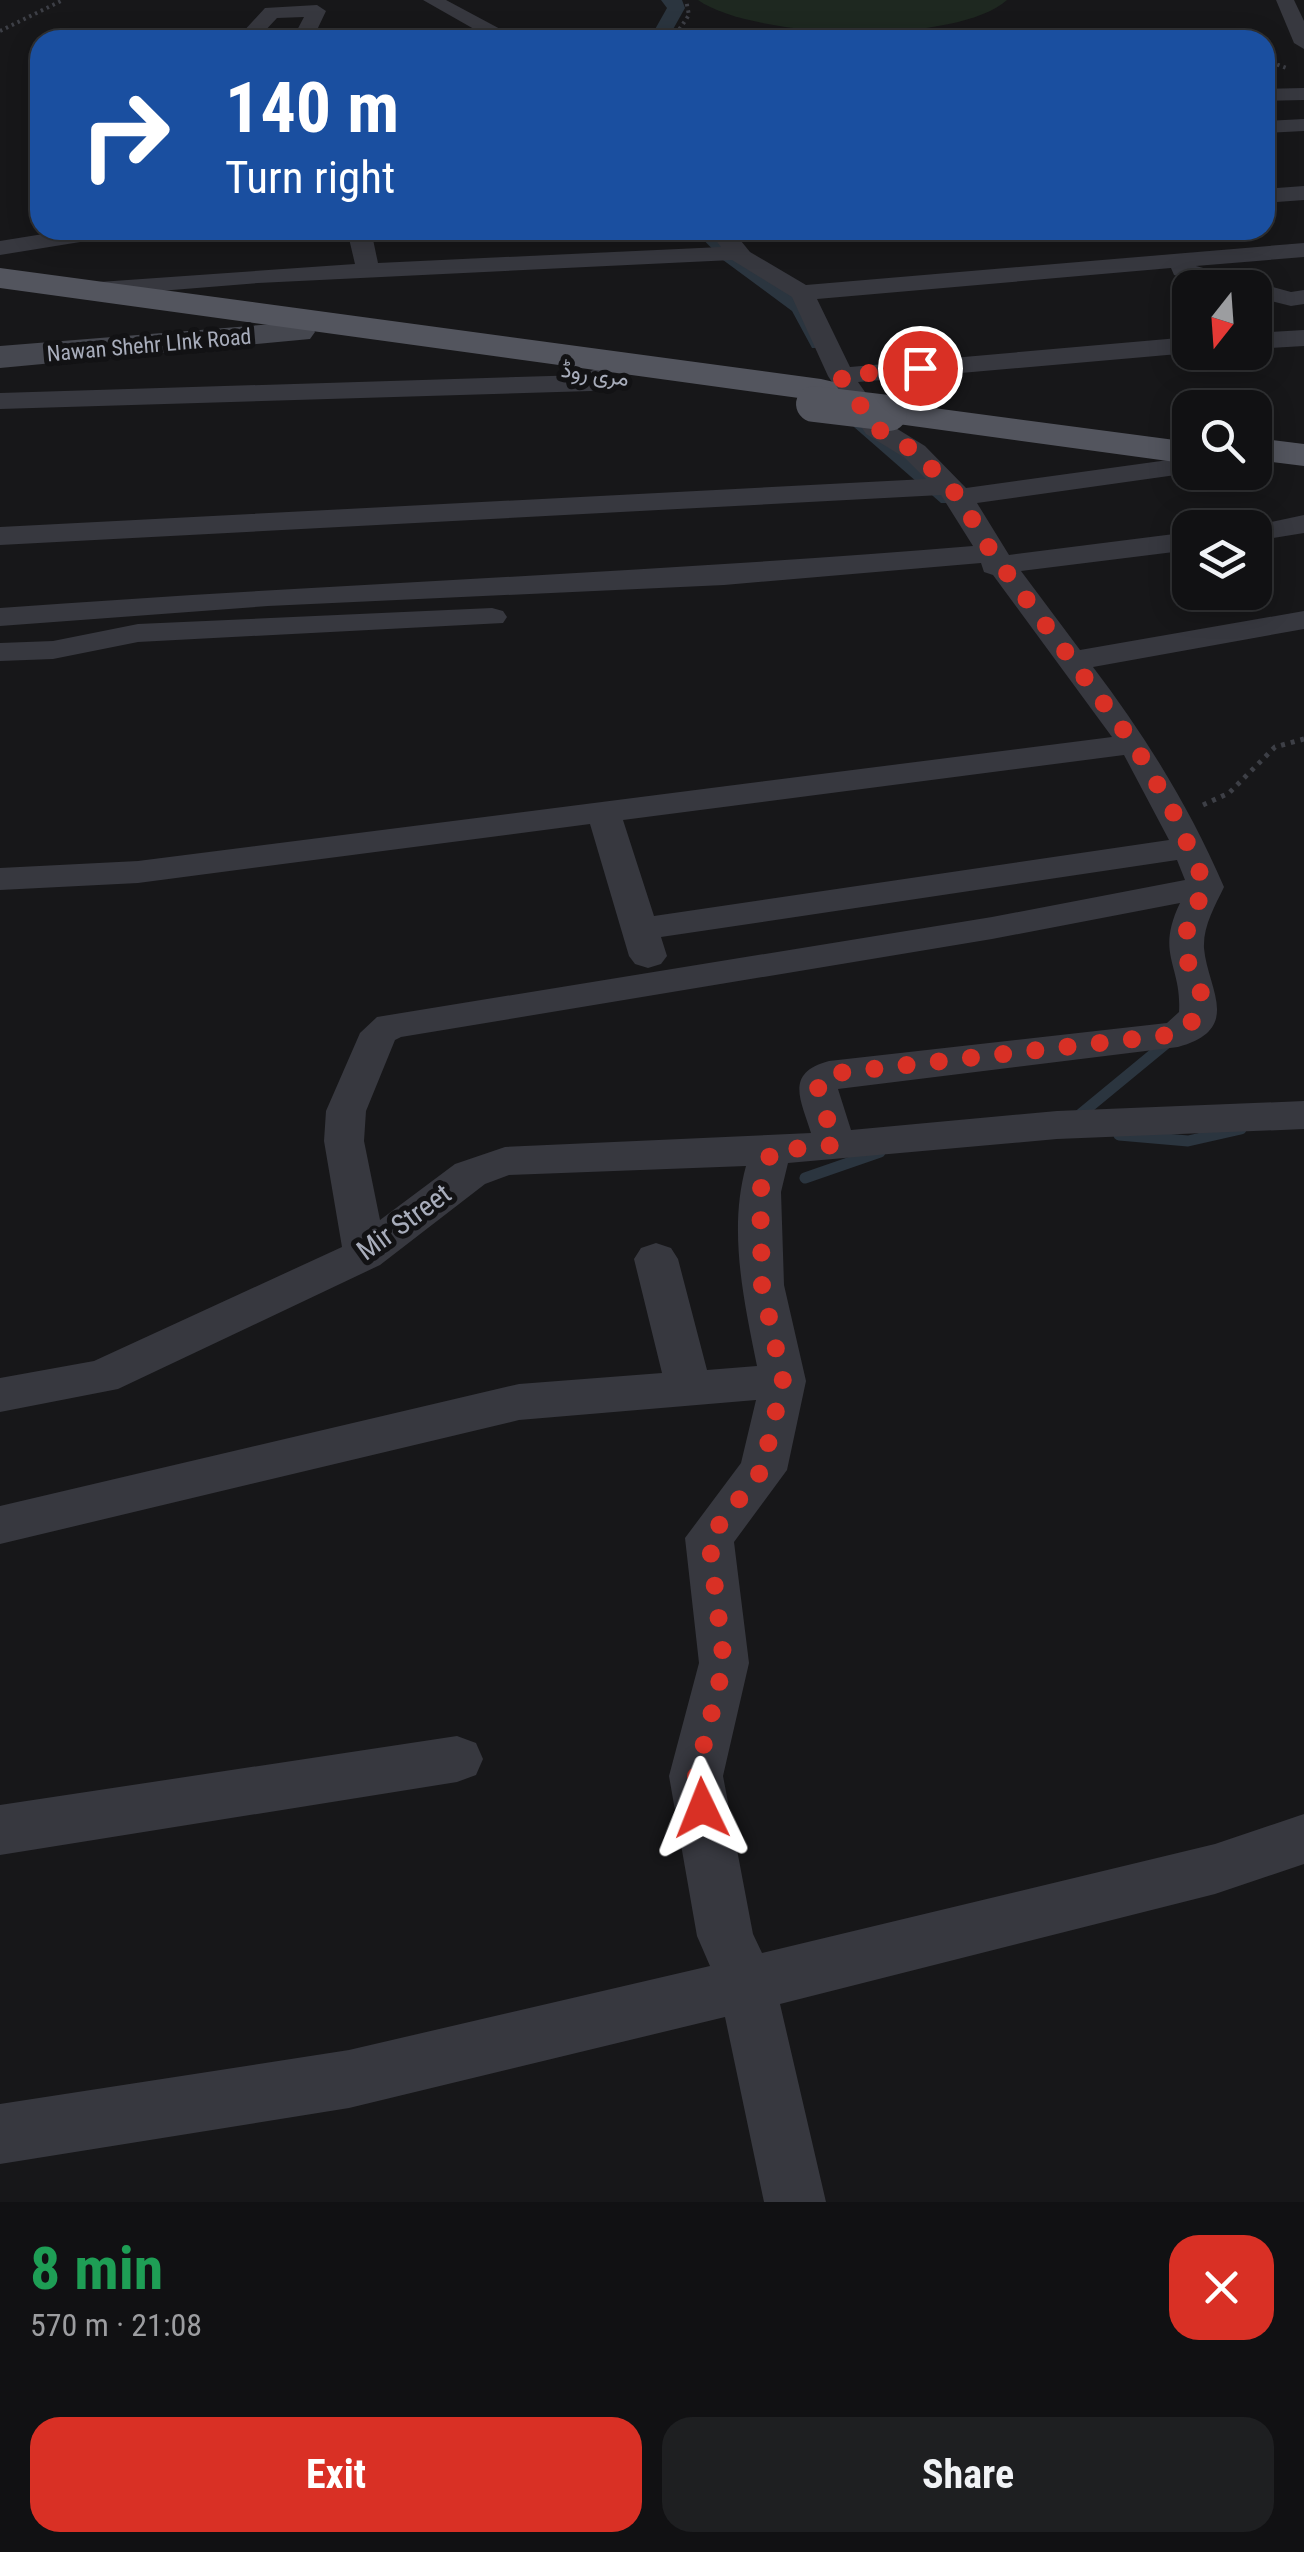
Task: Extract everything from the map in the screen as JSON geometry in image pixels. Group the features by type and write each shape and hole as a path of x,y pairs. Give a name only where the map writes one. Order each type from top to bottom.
{"main road":[{"name":"مری روڈ","path":"0,278 825,390 892,407 1172,450"},
{"name":"مری روڈ","path":"0,292 598,374 825,390"},
{"name":"مری روڈ","path":"892,407 1172,438"},
{"path":"1272,456 1304,455"},
{"path":"1272,460 1304,468"}],"street":[{"path":"432,0 490,30"},
{"path":"1292,4 1304,43"},
{"path":"237,30 272,6 317,12 307,30"},
{"path":"254,30 272,6"},
{"path":"1275,95 1304,94"},
{"path":"1275,126 1304,125"},
{"path":"1275,174 1304,173"},
{"path":"1275,195 1304,193"},
{"path":"0,248 50,240"},
{"path":"361,240 368,270"},
{"path":"85,290 729,242 802,294 1304,250"},
{"path":"1162,262 1188,270"},
{"path":"802,294 825,390 916,452 954,491 996,561 1134,744 1183,832 1206,887"},
{"path":"1272,294 1291,299 1304,297"},
{"name":"Nawan Shehr LInk Road","path":"0,357 298,332"},
{"path":"1272,341 1304,338"},
{"path":"825,390 1172,348"},
{"path":"0,400 591,384 598,374"},
{"path":"0,536 954,491 1172,467"},
{"path":"1272,529 1304,524"},
{"path":"0,617 268,598 996,561 1172,543"},
{"path":"0,652 53,650 138,633 492,618"},
{"path":"1074,661 1304,620"},
{"path":"0,879 138,872 1134,744"},
{"path":"604,813 657,984"},
{"path":"640,929 1183,832"},
{"path":"365,1254 344,1141 346,1111 379,1033 392,1026 657,984 1206,887"},
{"path":"835,1145 818,1089 820,1080 829,1074 1178,1034 1198,1016 1201,990 1187,960 1187,923 1206,887"},
{"name":"Mir Street","path":"0,1396 102,1377 365,1254 470,1174 505,1161 771,1151 1057,1125 1304,1115"},
{"path":"771,1151 760,1192 762,1285 783,1381 762,1470 709,1538 724,1663 696,1776 726,1936 746,1982 796,2202"},
{"path":"656,1259 689,1389"},
{"path":"0,1525 518,1402 783,1381"},
{"path":"0,1830 457,1759"},
{"path":"0,2134 349,2079 1215,1869 1304,1838"}],"path":[{"path":"0,31 63,0"},
{"path":"679,30 689,15 686,0"},
{"path":"1275,65 1298,76"},
{"path":"1183,832 1275,746 1304,739"}],"shaded area":[{"path":"698,0 1007,0 981,15 945,25 901,30 806,29 725,13"}],"waterway":[{"path":"664,30 676,8 670,0"},
{"path":"715,240 802,307 820,343"},
{"path":"863,422 950,497"},
{"path":"1077,1117 1168,1042"},
{"path":"1119,1135 1188,1141 1241,1129"},
{"path":"805,1178 880,1152"}],"route":[{"path":"702,1808 696,1776 724,1663 709,1538 762,1470 783,1381 762,1285 760,1192 771,1151 835,1145 818,1089 820,1080 829,1074 1178,1034 1198,1016 1201,990 1187,960 1187,923 1206,887 1176,817 1134,744 992,553 959,497 916,452 876,428 840,376 920,368"}]}
